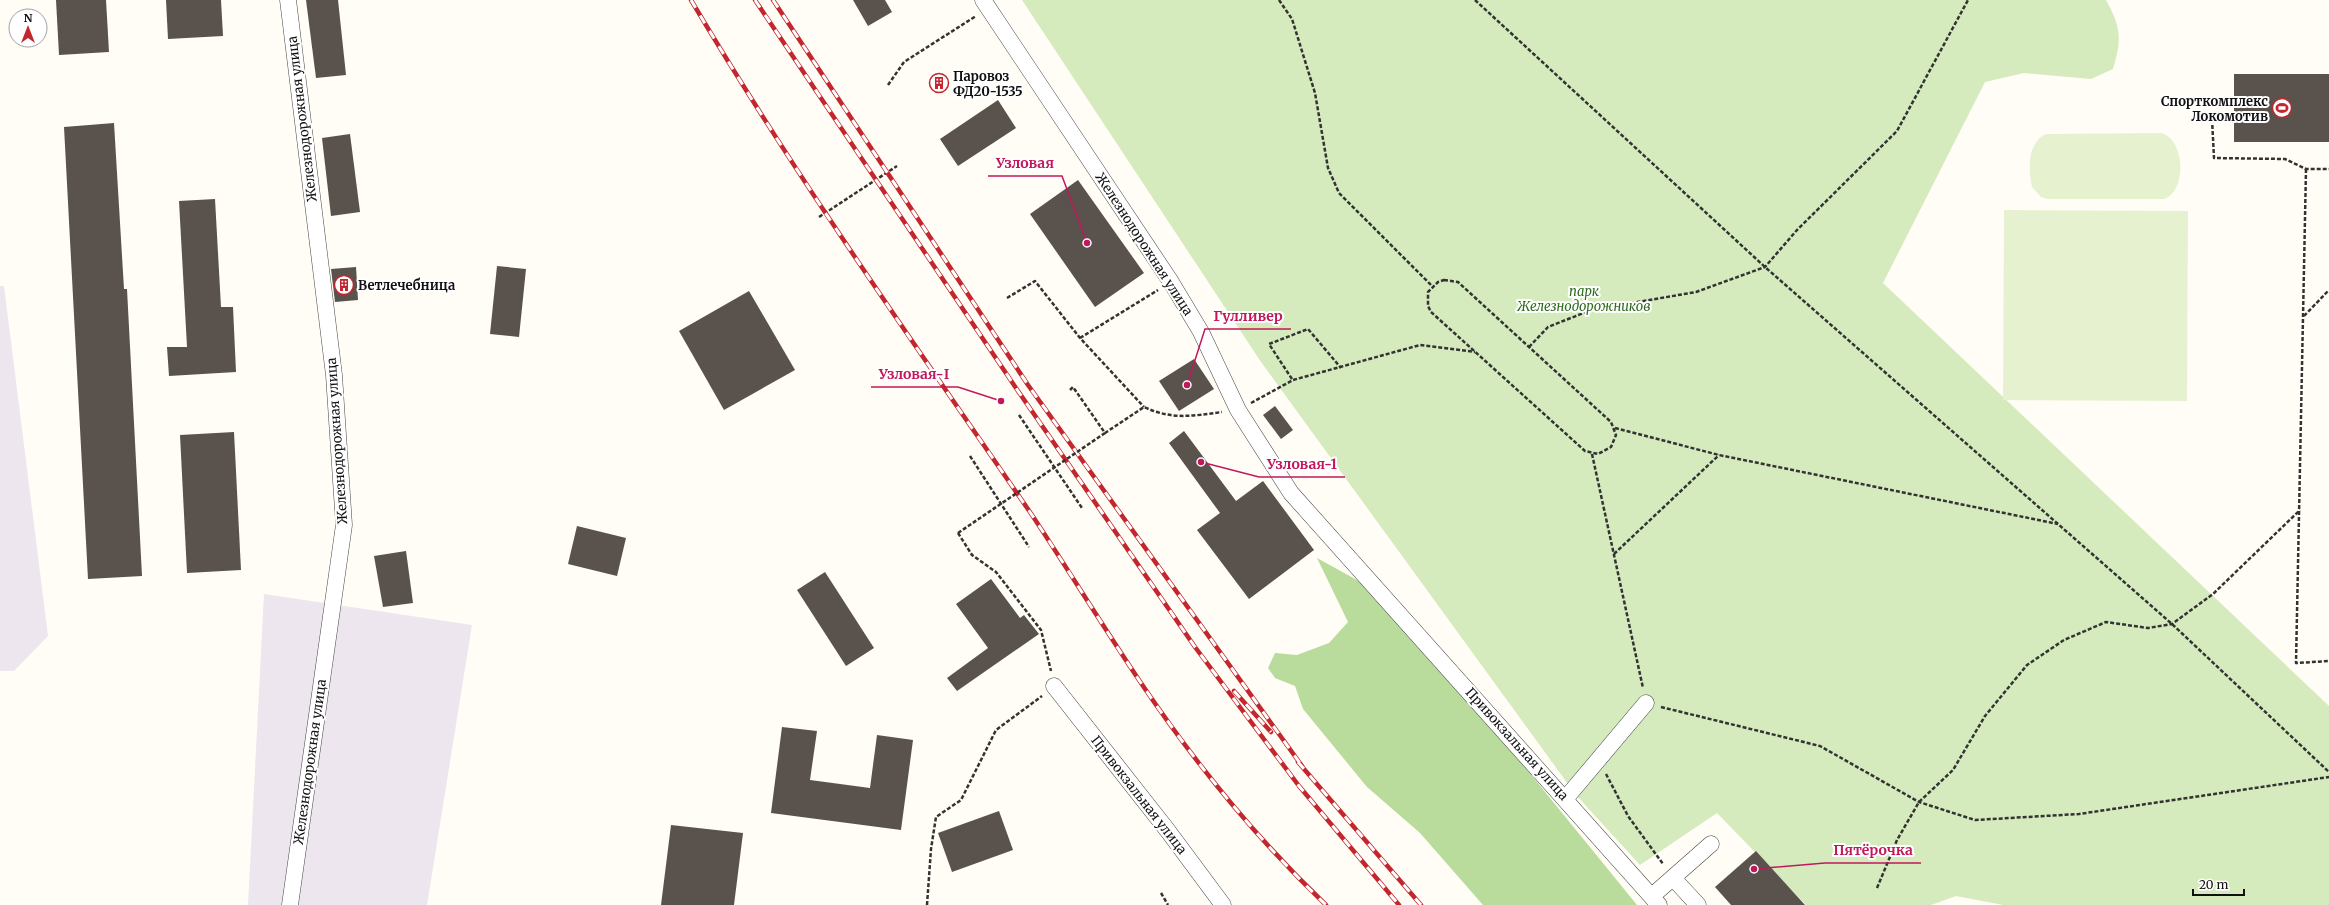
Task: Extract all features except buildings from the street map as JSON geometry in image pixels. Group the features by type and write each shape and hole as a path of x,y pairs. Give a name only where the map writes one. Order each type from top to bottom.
{"street":[{"name":"Железнодорожная улица","path":"288,0 334,375 344,525 290,905"},
{"name":"Железнодорожная улица","path":"985,4 1171,282 1201,332 1238,410 1291,493 1373,585"},
{"name":"Привокзальная улица","path":"1373,585 1566,798 1655,901"},
{"name":"Привокзальная улица","path":"1054,686 1168,831 1223,905"},
{"path":"1566,798 1646,703"},
{"path":"1655,901 1673,878 1711,844"},
{"path":"1673,878 1698,905"}],"path":[{"path":"1279,0 1292,19 1316,93 1328,168 1339,193 1432,286"},
{"path":"1475,0 1765,268 2172,624 2329,772"},
{"path":"1529,347 1548,327 1591,310 1696,292 1765,268 1797,230 1897,131 1968,0"},
{"path":"888,85 904,62 985,4"},
{"path":"2212,119 2214,158 2285,159 2306,169 2329,168"},
{"path":"819,217 897,166"},
{"path":"2306,169 2296,663 2329,661"},
{"path":"1007,298 1035,280 1080,338 1144,407 1161,415 1186,417 1238,410 1293,380 1420,346 1476,353"},
{"path":"1444,280 1458,282 1611,422 1615,428 1614,441 1611,447 1598,454 1592,454 1585,451 1476,353 1431,312 1427,299 1432,286 1444,280"},
{"path":"1080,338 1171,282"},
{"path":"2303,316 2329,290"},
{"path":"1293,380 1269,344 1308,329 1341,368"},
{"path":"1070,390 1073,388 1105,433"},
{"path":"927,905 931,849 936,817 961,800 996,730 1054,686 1041,630 996,572 972,555 958,533 1000,503 1144,407"},
{"path":"1019,415 1082,508"},
{"path":"1615,428 1719,455 2058,524"},
{"path":"1592,454 1646,703 1820,746 1919,802 1976,820 2078,814 2329,777"},
{"path":"1613,555 1719,455"},
{"path":"970,456 1029,547"},
{"path":"1877,888 1897,840 1919,802 1953,770 1985,716 2027,665 2064,640 2106,622 2148,628 2172,624 2212,594 2300,510"},
{"path":"1599,759 1628,816 1673,878"},
{"path":"1161,894 1168,905"}],"shaded area":[{"path":"0,286 4,286 48,636 14,671 0,671"},
{"path":"264,594 472,625 427,905 248,905"}],"green space":[{"name":"парк Железнодорожников","path":"1022,0 2106,0 2115,18 2119,41 2113,69 2091,79 2024,73 1985,82 1883,283 2329,706 2329,905 2003,905 1956,896 1931,905 1806,905 1717,813 1640,865 1576,795 1261,362"},
{"path":"2162,133 2170,138 2175,145 2179,155 2180,165 2180,176 2177,186 2172,194 2165,199 2047,199 2041,197 2032,187 2030,157 2035,144 2046,134"},
{"path":"2004,210 2188,211 2187,401 2003,400"},
{"path":"1317,558 1386,596 1637,905 1483,905 1420,833 1367,787 1303,709 1295,686 1275,678 1268,668 1275,653 1297,655 1329,643 1348,622"}],"railway":[{"path":"691,0 731,66 814,196 900,324 1032,515 1127,662 1162,713 1205,771 1251,827 1300,880 1326,905"},
{"path":"755,0 1018,391 1195,647 1299,786 1399,905"},
{"path":"773,0 1028,385 1302,766"},
{"path":"1234,691 1271,732"},
{"path":"1298,762 1421,905"}],"place":[{"name":"Паровоз ФД20-1535","path":"939,83"},
{"name":"Спорткомплекс Локомотив","path":"2282,108"},
{"name":"Узловая","path":"1087,243"},
{"name":"Ветлечебница","path":"344,285"},
{"name":"Гулливер","path":"1187,385"},
{"name":"Узловая-I","path":"1001,401"},
{"name":"Узловая-1","path":"1201,462"},
{"name":"Пятёрочка","path":"1754,869"}]}
